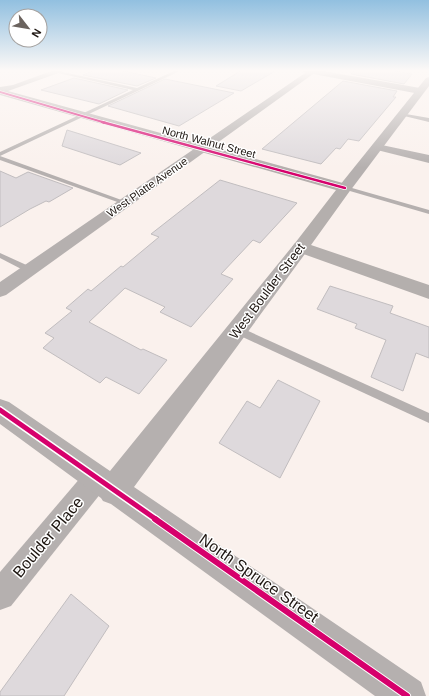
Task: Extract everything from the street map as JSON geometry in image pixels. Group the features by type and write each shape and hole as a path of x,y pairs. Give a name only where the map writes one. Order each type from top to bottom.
{"main road":[{"name":"North Walnut Street","path":"39,102 202,150 345,188"},
{"name":"West Boulder Street","path":"301,247 345,188"},
{"path":"301,247 429,292"}],"street":[{"name":"West Platte Avenue","path":"0,291 202,150 267,102"},
{"name":"West Boulder Street","path":"345,188 411,102"},
{"path":"378,147 429,159"},
{"name":"West Boulder Street","path":"105,485 237,330 301,247"},
{"name":"North Spruce Street","path":"0,410 407,696"},
{"name":"Boulder Place","path":"0,595 105,485"}],"lane":[{"path":"0,154 111,102"},
{"path":"402,114 429,120"},
{"path":"0,158 125,203"},
{"path":"345,188 429,212"},
{"path":"0,255 30,270"},
{"path":"237,330 429,418"}],"building":[{"path":"115,102 218,102 179,126 108,106"},
{"path":"317,102 391,102 359,141 348,139 340,149 336,148 321,164 262,149"},
{"path":"67,130 141,153 120,165 62,146"},
{"path":"0,171 16,178 28,172 73,188 49,202 46,201 30,209 0,227"},
{"path":"220,180 297,203 260,243 253,240 221,274 233,279 191,327 160,312 165,307 125,288 89,322 141,350 143,349 167,360 139,394 106,377 100,383 43,348 54,338 45,333 72,311 66,308 88,289 91,291 121,266 123,267 159,237 151,234"},
{"path":"330,286 393,306 390,313 429,327 429,358 416,353 403,391 371,377 386,340 355,328 357,324 317,309"},
{"path":"278,380 320,401 280,478 219,443 247,401 260,408"},
{"path":"71,594 109,626 64,696 0,696 0,692"}],"cycle path":[{"path":"35,102 345,188"},
{"path":"0,410 407,696"}]}
